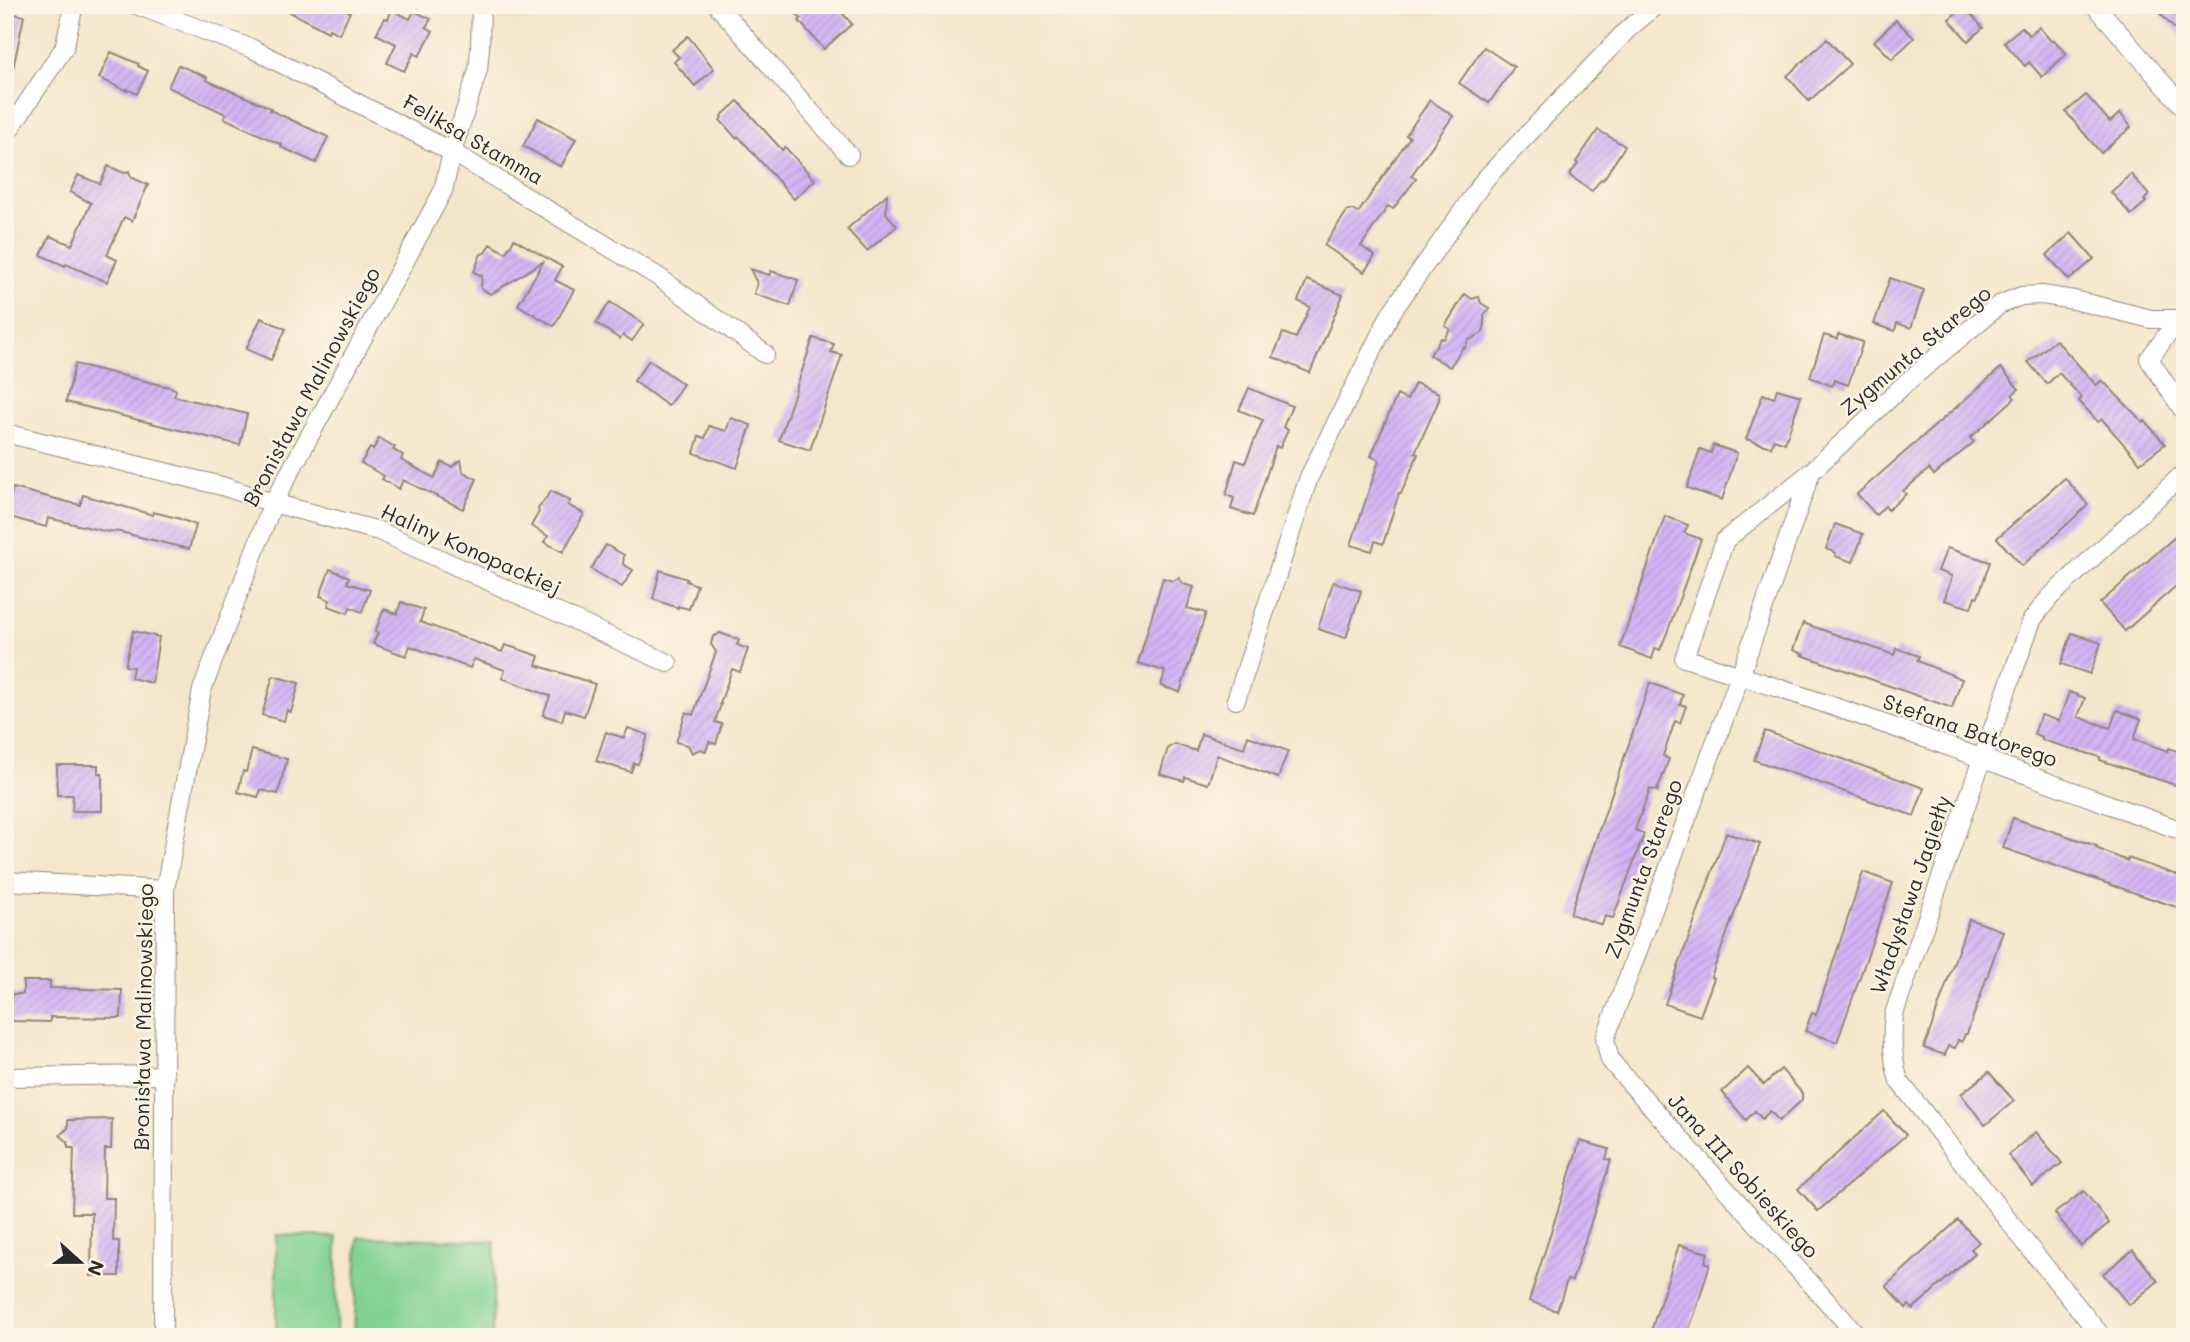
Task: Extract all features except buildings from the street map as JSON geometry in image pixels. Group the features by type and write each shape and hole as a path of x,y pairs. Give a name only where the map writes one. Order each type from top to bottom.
{"street":[{"path":"5,136 64,48 74,5"},
{"name":"Feliksa Stamma","path":"136,5 253,49 452,152 657,276 765,354"},
{"name":"Bronisława Malinowskiego","path":"163,1337 165,890 202,690 273,503 443,191 452,152 478,70 481,5"},
{"path":"717,5 849,155"},
{"path":"1236,700 1309,477 1391,313 1485,179 1626,30 1656,5"},
{"path":"2095,5 2185,109"},
{"name":"Zygmunta Starego","path":"1740,676 1684,658 1725,540 1811,472 1908,381 1999,305 2021,296 2042,295 2151,318 2182,317"},
{"path":"2182,317 2149,359 2185,413"},
{"name":"Haliny Konopackiej","path":"5,432 222,485 273,503 379,531 668,663"},
{"name":"Zygmunta Starego","path":"1605,1039 1740,676 1811,472"},
{"name":"Władysława Jagiełły","path":"2102,1337 1899,1081 1892,1059 1891,1036 1894,1014 2032,620 2050,597 2185,472"},
{"name":"Stefana Batorego","path":"1740,676 2185,832"},
{"path":"5,881 165,890"},
{"name":"Jana III Sobieskiego","path":"1605,1039 1610,1060 1859,1337"},
{"path":"5,1077 165,1075"}],"green space":[{"path":"276,1235 337,1237 336,1337 276,1337"},
{"path":"358,1237 495,1241 492,1337 354,1337"}]}
